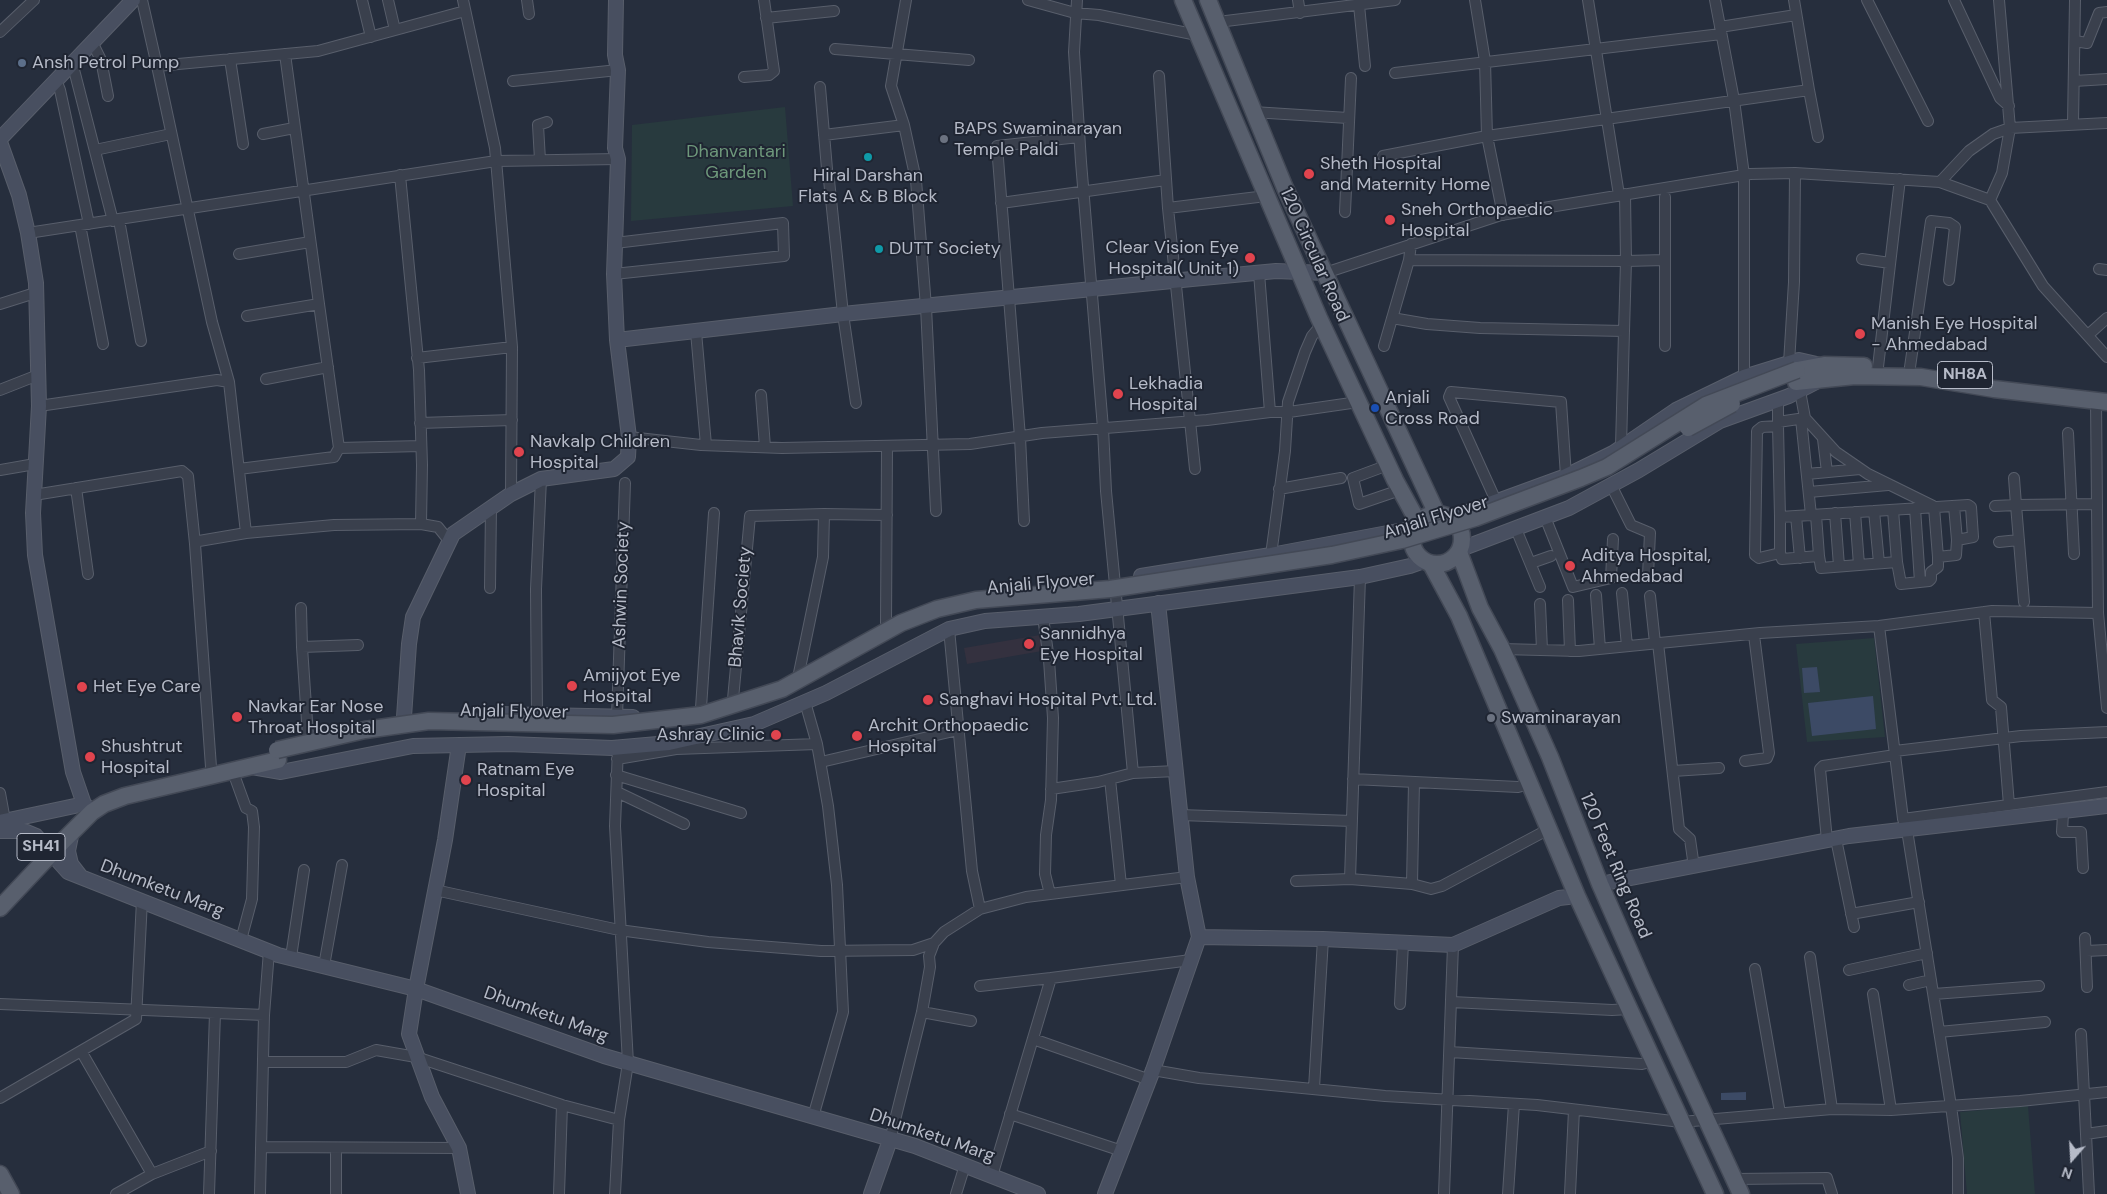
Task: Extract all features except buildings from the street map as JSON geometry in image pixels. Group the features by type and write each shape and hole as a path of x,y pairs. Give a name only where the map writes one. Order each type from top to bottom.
{"main road":[{"name":"120 Circular Road","path":"1182,0 1322,324 1416,525"},
{"name":"120 Circular Road","path":"1208,0 1253,112 1324,273 1444,516"},
{"name":"NH8A","path":"1823,372 1878,367 1910,367 2103,398"},
{"name":"Anjali Flyover","path":"88,808 125,796 252,768 274,754 365,730 429,721 614,725 701,715 782,689 901,623 937,609 976,600 1110,589 1332,555 1402,540 1474,518 1607,467 1706,405 1795,377 1823,372"},
{"path":"1823,372 1855,376 1921,377 1994,389 2103,398"},
{"path":"1428,562 1447,562 1460,550 1462,534 1458,524 1444,516 1424,518 1416,525 1412,535 1414,550 1428,562 1459,616 1578,896 1715,1194"},
{"name":"120 Feet Ring Road","path":"1460,550 1480,608 1502,649 1550,757 1600,884 1741,1194"},
{"path":"0,908 47,849 72,831 88,808 122,787 274,754"},
{"name":"SH41","path":"0,893 88,808"},
{"path":"0,1174 11,1194"},
{"path":"0,1190 2,1194"}],"street":[{"path":"0,32 34,0"},
{"path":"0,793 3,826 88,808 73,772 35,555 34,495 39,406 35,294 28,233 19,195 0,141 72,62 133,0"},
{"path":"142,0 212,322 229,382 246,534"},
{"path":"362,0 371,37"},
{"path":"388,0 396,30"},
{"path":"463,0 496,161 512,347 511,494"},
{"path":"527,0 530,14"},
{"path":"404,717 409,644 414,617 453,534 511,494 541,479 614,469 628,457 629,437 617,340 614,274 618,159 616,148 618,70 616,55 616,0"},
{"path":"744,77 769,75 774,71 764,0"},
{"path":"906,0 891,86 904,125 916,180 926,307 936,511"},
{"path":"1028,0 1075,13 1197,35"},
{"path":"1077,0 1074,52 1083,193 1114,580 1133,773"},
{"path":"1298,0 1300,13"},
{"path":"1218,22 1300,13 1347,3 1359,5 1395,0"},
{"path":"1475,0 1485,62 1487,136 1503,215"},
{"path":"1588,0 1607,119 1622,194 1626,261 1621,447"},
{"path":"1715,0 1734,100 1744,175 1744,377"},
{"path":"1794,0 1818,137"},
{"path":"1867,0 1928,121"},
{"path":"1954,0 2000,98 2009,106"},
{"path":"1990,200 2002,172 2010,128 1999,0"},
{"path":"2073,124 2075,0"},
{"path":"1359,5 1365,66"},
{"path":"157,66 318,51 465,11"},
{"path":"766,18 834,11"},
{"path":"2075,41 2087,43 2100,13 2107,12"},
{"path":"1395,73 1596,48 1720,30 1796,16"},
{"path":"92,42 101,60 108,96"},
{"path":"835,48 969,60"},
{"path":"239,469 334,457 339,448 285,54"},
{"path":"230,59 243,144"},
{"path":"72,62 116,220 141,341"},
{"path":"513,81 618,70"},
{"path":"1159,76 1168,208 1195,469"},
{"path":"1345,212 1351,78"},
{"path":"2074,81 2107,79"},
{"path":"56,80 60,90 84,224 103,344"},
{"path":"820,87 843,314 856,403"},
{"path":"1383,156 1487,136 1809,90"},
{"path":"1253,112 1348,118"},
{"path":"540,160 538,125 547,122"},
{"path":"1940,182 1969,151 1993,134 2010,128 2107,123"},
{"path":"824,135 904,125"},
{"path":"263,134 294,128"},
{"path":"95,150 171,134"},
{"path":"1024,521 1020,437 997,146 1079,137"},
{"path":"28,233 496,161 618,159"},
{"path":"1795,173 1795,377 1803,418 1809,492 1821,568 1897,562"},
{"path":"617,340 843,314 1259,273 1324,273 1503,215 1744,175 1795,173 1940,182 1990,200 2043,286 2107,356"},
{"path":"400,175 417,358 421,446 421,524"},
{"path":"1001,203 1166,180"},
{"path":"1878,367 1900,180"},
{"path":"1168,208 1266,196"},
{"path":"1665,197 1665,346"},
{"path":"1910,367 1931,221 1949,223 1956,227 1949,280"},
{"path":"614,274 784,256 784,223 616,243"},
{"path":"239,254 310,242"},
{"path":"1384,346 1409,260 1411,244"},
{"path":"1862,259 1890,263"},
{"path":"1409,260 1665,260"},
{"path":"1259,273 1270,412"},
{"path":"0,304 35,294"},
{"path":"247,316 319,304"},
{"path":"1392,318 1427,324 1480,328 1624,331"},
{"path":"2088,335 2107,318"},
{"path":"1270,555 1288,402 1292,383 1312,336 1322,324"},
{"path":"696,332 706,445"},
{"path":"417,358 512,347"},
{"path":"266,379 328,367"},
{"path":"0,390 38,375"},
{"path":"1444,516 1496,501 1566,476 1621,447 1676,410 1744,377 1795,377"},
{"path":"1460,550 1545,517 1611,485 1720,421 1778,400 1795,377"},
{"path":"39,406 217,380 229,382"},
{"path":"1496,501 1449,397 1451,392 1561,402 1566,476"},
{"path":"761,395 765,448"},
{"path":"2103,398 2097,504 2098,613 2104,640 2107,708"},
{"path":"1778,400 1780,553 1782,559 1819,556"},
{"path":"629,437 706,445 765,448 932,446 970,444 1103,428 1270,412 1288,412 1358,402"},
{"path":"1780,553 1759,558 1755,555 1757,431 1762,427 1803,418"},
{"path":"1803,418 1823,439 1860,469 1934,507"},
{"path":"420,423 512,420"},
{"path":"2068,434 2074,554"},
{"path":"1823,439 1826,472"},
{"path":"339,448 421,446"},
{"path":"886,625 887,447"},
{"path":"0,470 35,464"},
{"path":"1388,466 1353,478 1359,504 1400,490"},
{"path":"1807,474 1860,469"},
{"path":"34,495 182,471 186,472 195,544 211,767"},
{"path":"1279,489 1341,478"},
{"path":"2014,478 2024,602"},
{"path":"537,715 536,588 541,479"},
{"name":"Ashwin Society","path":"617,716 625,483"},
{"path":"1611,485 1631,525 1650,533 1648,575"},
{"path":"1809,492 1889,485"},
{"path":"76,488 88,574"},
{"path":"1995,506 2097,504"},
{"path":"1780,517 1968,505 1971,508 1973,538 1956,540"},
{"path":"1938,557 1958,554 1954,506"},
{"path":"490,588 491,507"},
{"path":"1893,510 1900,584 1930,581 1931,572 1938,567 1934,507"},
{"path":"1915,508 1920,582"},
{"path":"1874,511 1879,563"},
{"path":"1855,512 1859,565"},
{"path":"701,708 714,513"},
{"path":"1835,513 1839,566"},
{"path":"813,1117 842,1012 841,952 837,885 821,762 799,673 823,558 824,514 887,515"},
{"name":"Bhavik Society","path":"733,699 750,516 824,514"},
{"path":"1796,516 1800,558"},
{"path":"1545,517 1574,587 1611,578 1613,539"},
{"path":"195,544 199,541 246,534 334,525 421,524 438,527 450,542"},
{"path":"274,754 283,742 427,714 635,717 701,708 733,699 799,673 886,625 964,595 1114,580 1270,555 1416,525"},
{"path":"1516,529 1540,587"},
{"path":"1999,542 2019,540"},
{"path":"1531,564 1551,556"},
{"path":"618,753 754,724 805,702 949,629 985,622 1043,617 1360,577 1428,562"},
{"path":"1350,879 1360,577"},
{"path":"1622,593 1627,646"},
{"path":"1596,595 1600,649"},
{"path":"1650,596 1679,829 1690,839 1694,867"},
{"path":"1568,600 1570,651"},
{"path":"1105,1194 1152,1075 1199,937 1187,878 1158,602"},
{"path":"1540,604 1542,650"},
{"path":"301,608 308,736"},
{"path":"1502,649 1570,651 1600,649 1879,626 1984,612 2098,613"},
{"path":"1984,612 1992,700 2001,707 2009,805"},
{"path":"1043,617 1049,660 1053,718 1051,789 1046,835 1045,874 1050,894"},
{"path":"1879,626 1905,824 1951,1106 1958,1158 1958,1194"},
{"path":"949,629 972,871 980,909"},
{"path":"1746,761 1767,758 1770,753 1754,635"},
{"path":"302,646 358,645"},
{"path":"615,1194 619,1120 628,1063 615,826 618,753 617,716"},
{"path":"821,762 958,730"},
{"path":"1854,927 1832,839 1820,769 1823,766 1895,753 2004,738 2107,732"},
{"path":"252,768 281,772 413,746 459,745 618,753 817,744"},
{"path":"459,745 447,831 409,1034 432,1097 459,1148 468,1194"},
{"path":"1673,771 1719,768"},
{"path":"1051,789 1133,773 1176,770"},
{"path":"233,772 246,808 252,811 254,827 252,899 241,940"},
{"path":"616,775 741,813"},
{"path":"1110,779 1120,885"},
{"path":"1353,779 1518,787 1529,784"},
{"path":"1412,884 1414,782"},
{"path":"617,792 684,824"},
{"path":"1600,884 2009,805 2107,792"},
{"path":"1905,824 2063,813 2107,806"},
{"path":"2063,813 2062,832 2079,831 2082,834 2083,868"},
{"path":"1180,815 1352,821"},
{"name":"Dhumketu Marg","path":"3,826 36,836 68,872 269,951 416,989 628,1063 915,1146 1038,1194"},
{"path":"1296,881 1350,879 1412,884 1431,889 1442,886 1549,829"},
{"path":"72,831 68,851 71,864 81,877"},
{"path":"324,966 342,865"},
{"path":"291,957 304,870"},
{"path":"871,1194 890,1140 922,1012 930,967 929,956 934,943 944,932 980,909 1050,894 1187,878"},
{"path":"435,890 620,930 708,942 841,952 913,950 934,943"},
{"path":"1199,937 1323,939 1453,945 1559,898 1578,896"},
{"path":"0,1098 136,1019 142,900"},
{"path":"1851,914 1919,902"},
{"path":"2086,938 2086,986"},
{"path":"1314,1088 1323,939"},
{"path":"1400,1004 1403,943"},
{"path":"1444,1194 1453,945"},
{"path":"2086,951 2107,950"},
{"path":"260,1194 264,1015 269,951"},
{"path":"1849,970 1927,953"},
{"path":"1810,957 1832,1109"},
{"path":"980,986 1191,960"},
{"path":"1755,969 1780,1113"},
{"path":"992,1176 1051,978"},
{"path":"1909,985 1931,980"},
{"path":"1934,994 2039,986"},
{"path":"1873,994 1892,1110"},
{"path":"1452,1002 1612,1010 1630,1009"},
{"path":"0,1004 264,1015"},
{"path":"922,1012 971,1021"},
{"path":"209,1194 215,1013"},
{"path":"1940,1032 2045,1022"},
{"path":"2081,1034 2089,1194"},
{"path":"1033,1039 1152,1075 1514,1104 1681,1122 1707,1118 1832,1109 1892,1110 1951,1106 2107,1092"},
{"path":"263,1062 346,1062 376,1050 416,1057 562,1105 619,1120"},
{"path":"80,1051 152,1174"},
{"path":"1450,1052 1642,1064 1654,1061"},
{"path":"1508,1194 1514,1104"},
{"path":"559,1194 562,1105"},
{"path":"1570,1194 1574,1110"},
{"path":"1010,1114 1122,1151"},
{"path":"2086,1134 2107,1131"},
{"path":"261,1146 459,1148"},
{"path":"336,1148 336,1194"},
{"path":"116,1194 152,1174 211,1151"},
{"path":"956,1194 965,1165"},
{"path":"1734,1179 1827,1178 1832,1194"}],"shaded area":[{"path":"1040,635 1042,651 967,664 964,648"}],"green space":[{"name":"Dhanvantari Garden","path":"785,107 793,206 631,221 632,125"},
{"path":"1874,638 1885,737 1807,742 1796,644"},
{"path":"2028,1106 2035,1194 1967,1194 1960,1112"}],"water":[{"path":"1817,667 1820,692 1804,693 1802,668"},
{"path":"1873,696 1876,729 1812,736 1808,703"},
{"path":"1746,1092 1746,1100 1721,1100 1721,1093"}],"place":[{"name":"Ansh Petrol Pump","path":"22,63"},
{"name":"BAPS Swaminarayan Temple Paldi","path":"944,139"},
{"name":"Hiral Darshan Flats A & B Block","path":"868,157"},
{"name":"Sheth Hospital and Maternity Home","path":"1309,174"},
{"name":"Sneh Orthopaedic Hospital","path":"1390,220"},
{"name":"DUTT Society","path":"879,249"},
{"name":"Clear Vision Eye Hospital( Unit 1)","path":"1250,258"},
{"name":"Manish Eye Hospital - Ahmedabad","path":"1860,334"},
{"name":"Lekhadia Hospital","path":"1118,394"},
{"name":"Anjali Cross Road","path":"1375,408"},
{"name":"Navkalp Children Hospital","path":"519,452"},
{"name":"Aditya Hospital, Ahmedabad","path":"1570,566"},
{"name":"Sannidhya Eye Hospital","path":"1029,644"},
{"name":"Amijyot Eye Hospital","path":"572,686"},
{"name":"Het Eye Care","path":"82,687"},
{"name":"Sanghavi Hospital Pvt. Ltd.","path":"928,700"},
{"name":"Navkar Ear Nose Throat Hospital","path":"237,717"},
{"name":"Swaminarayan","path":"1491,718"},
{"name":"Ashray Clinic","path":"776,735"},
{"name":"Archit Orthopaedic Hospital","path":"857,736"},
{"name":"Shushtrut Hospital","path":"90,757"},
{"name":"Ratnam Eye Hospital","path":"466,780"}]}
